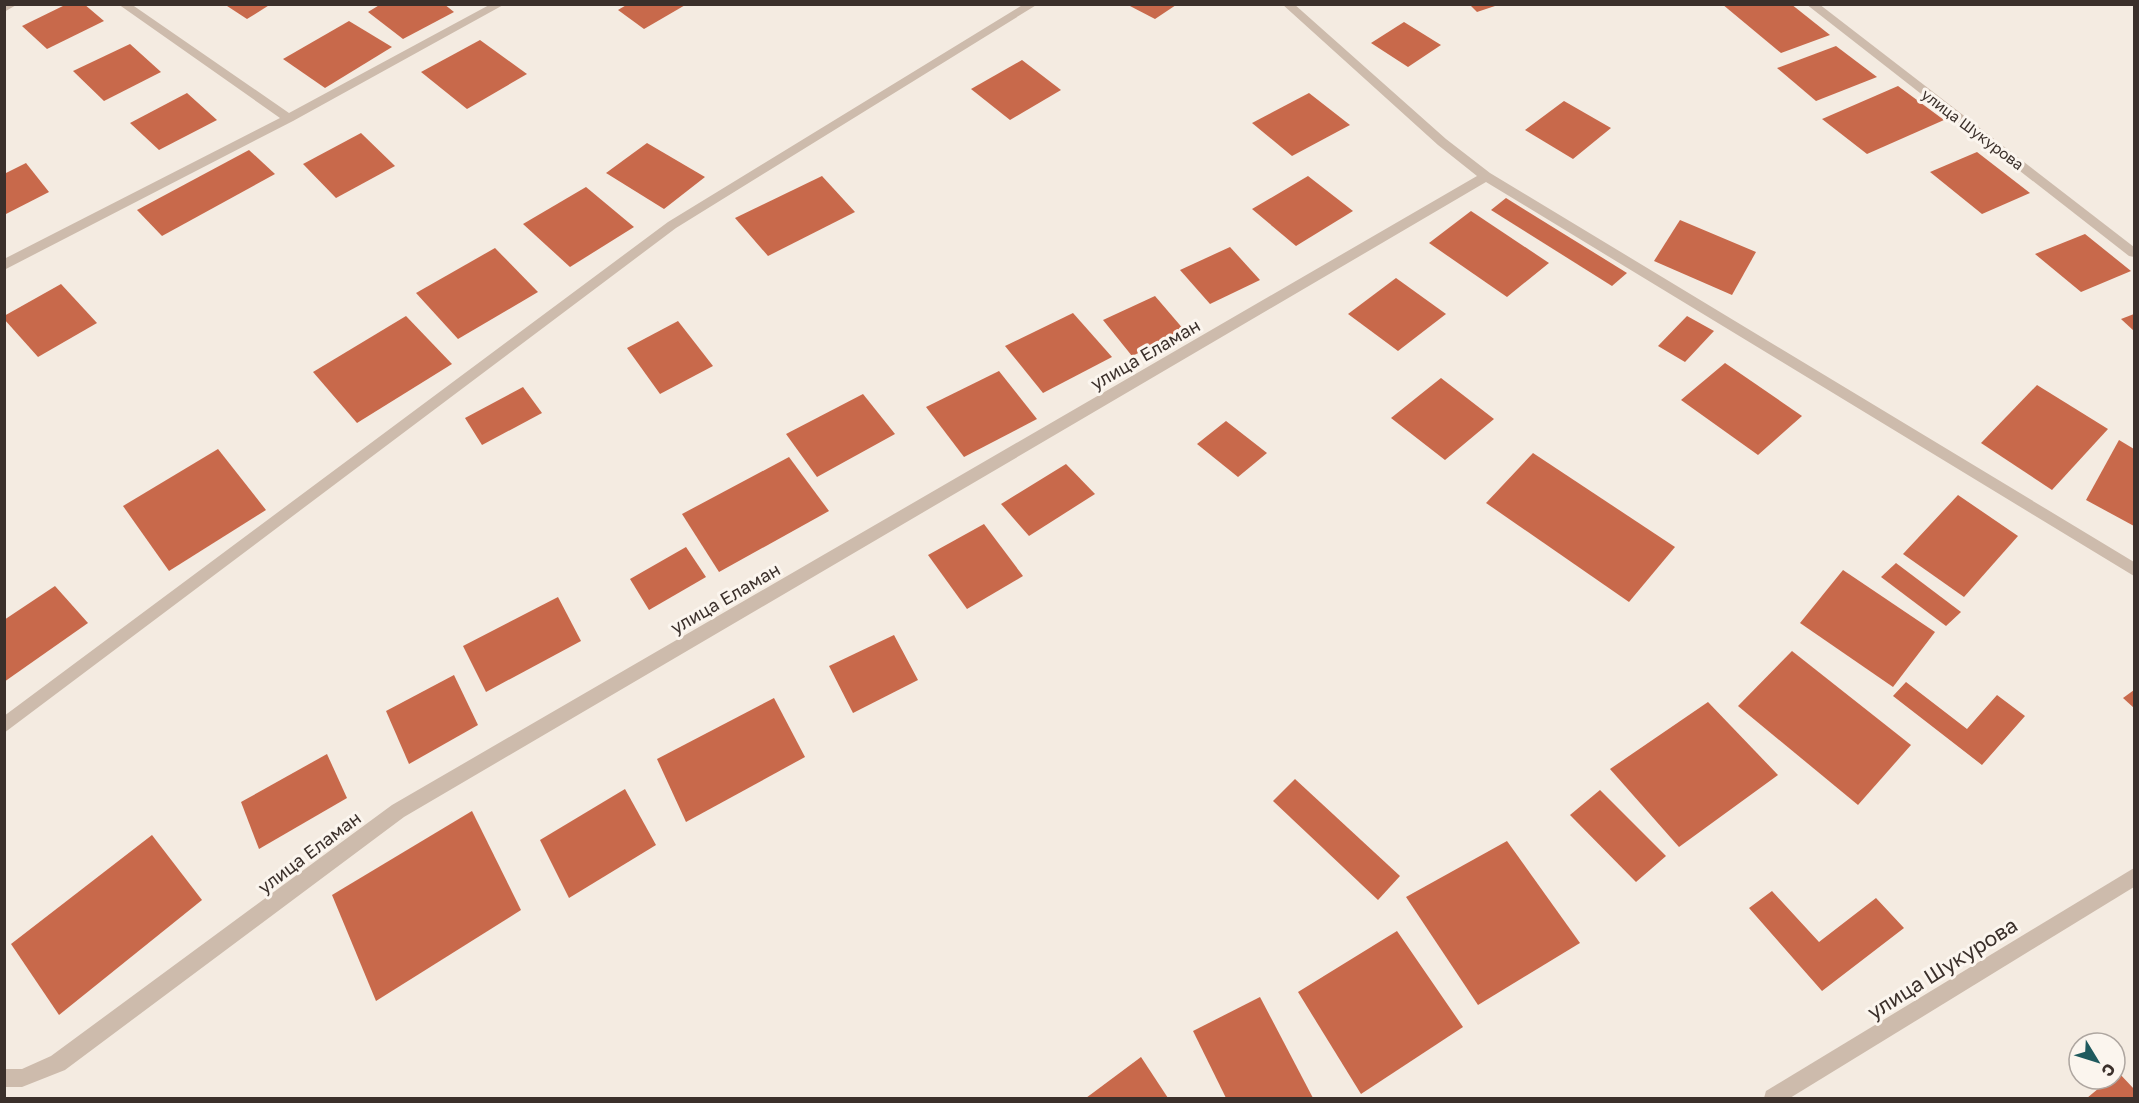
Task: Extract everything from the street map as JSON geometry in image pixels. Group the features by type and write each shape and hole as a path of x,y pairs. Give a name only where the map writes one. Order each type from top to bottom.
{"street":[{"path":"4,9 13,4"},
{"path":"123,4 289,118"},
{"path":"4,265 289,118 500,4"},
{"path":"4,726 672,225 1033,4"},
{"path":"1287,4 1442,142 1486,176 2134,570"},
{"name":"улица Шукурова","path":"1811,4 2134,253"},
{"name":"улица Еламан","path":"4,1078 22,1078 58,1063 398,811 1486,176"},
{"name":"улица Шукурова","path":"1773,1098 2134,877"}],"building":[{"path":"67,4 84,4 104,21 47,49 22,26"},
{"path":"224,4 271,4 247,19"},
{"path":"381,4 444,4 454,12 403,39 368,12"},
{"path":"628,4 687,4 644,29 618,10"},
{"path":"1469,4 1498,4 1498,5 1477,12"},
{"path":"1722,4 1791,4 1830,35 1781,53"},
{"path":"1128,5 1176,5 1155,19"},
{"path":"349,21 392,47 325,88 283,59"},
{"path":"1404,22 1441,45 1408,67 1371,43"},
{"path":"480,40 527,74 467,109 421,72"},
{"path":"130,44 161,72 104,101 73,71"},
{"path":"1836,46 1877,77 1816,101 1777,68"},
{"path":"1022,60 1061,90 1010,120 971,89"},
{"path":"1898,86 1944,120 1867,154 1822,119"},
{"path":"187,93 217,120 159,150 130,123"},
{"path":"1309,93 1350,125 1292,156 1252,123"},
{"path":"1564,101 1611,128 1573,159 1525,130"},
{"path":"361,133 395,166 336,198 303,164"},
{"path":"647,143 705,177 664,209 606,173"},
{"path":"249,150 275,174 162,236 137,210"},
{"path":"1977,152 2030,193 1982,214 1930,172"},
{"path":"26,163 49,192 4,215 4,174"},
{"path":"822,176 855,212 768,256 735,218"},
{"path":"1308,176 1353,211 1296,246 1252,209"},
{"path":"586,187 634,227 570,267 523,224"},
{"path":"1506,198 1627,273 1612,286 1491,210"},
{"path":"1471,211 1549,263 1507,297 1429,243"},
{"path":"1680,220 1756,252 1732,295 1654,261"},
{"path":"2085,234 2131,271 2081,292 2035,254"},
{"path":"1230,247 1260,280 1210,304 1180,270"},
{"path":"495,248 538,292 458,339 416,293"},
{"path":"1396,278 1446,314 1398,351 1348,314"},
{"path":"61,284 97,323 38,357 4,319 4,316"},
{"path":"1155,296 1185,331 1132,356 1103,320"},
{"path":"1073,313 1112,357 1043,393 1005,346"},
{"path":"2134,314 2134,331 2121,319"},
{"path":"406,316 452,364 357,423 313,372"},
{"path":"1687,316 1714,331 1685,362 1658,346"},
{"path":"678,321 713,366 660,394 627,348"},
{"path":"1725,363 1802,416 1758,455 1681,400"},
{"path":"999,371 1037,419 964,457 926,407"},
{"path":"1441,378 1494,419 1445,460 1391,418"},
{"path":"2037,385 2108,429 2052,490 1981,443"},
{"path":"523,387 542,413 482,445 465,418"},
{"path":"863,394 895,434 817,477 786,434"},
{"path":"1226,421 1267,453 1238,477 1197,444"},
{"path":"2119,440 2134,449 2134,526 2086,500"},
{"path":"218,449 266,510 169,571 123,506"},
{"path":"1533,453 1675,547 1629,602 1486,503"},
{"path":"789,457 829,511 719,572 682,514"},
{"path":"1066,464 1095,494 1029,536 1001,504"},
{"path":"1958,495 2018,536 1964,597 1903,554"},
{"path":"984,524 1023,576 967,609 928,555"},
{"path":"686,547 706,577 649,610 630,579"},
{"path":"1896,563 1961,612 1946,626 1881,577"},
{"path":"1843,570 1935,632 1893,687 1800,623"},
{"path":"55,586 88,623 4,682 4,620"},
{"path":"558,597 581,641 486,692 463,646"},
{"path":"894,635 918,680 853,713 829,666"},
{"path":"1792,651 1911,745 1858,805 1738,706"},
{"path":"454,675 478,725 409,764 386,711"},
{"path":"1906,682 1967,729 1997,695 2025,716 1982,765 1893,696"},
{"path":"2134,690 2134,708 2123,698"},
{"path":"774,698 805,757 686,822 657,759"},
{"path":"1708,702 1778,775 1679,847 1610,769"},
{"path":"327,754 347,798 259,849 241,802"},
{"path":"1295,779 1400,876 1378,900 1273,801"},
{"path":"625,789 656,845 569,898 540,840"},
{"path":"1600,790 1666,856 1636,882 1570,815"},
{"path":"472,811 521,910 376,1001 332,895"},
{"path":"152,835 202,900 59,1015 11,944"},
{"path":"1507,841 1580,943 1478,1005 1406,897"},
{"path":"1772,891 1819,942 1876,898 1904,928 1822,991 1749,908"},
{"path":"1397,931 1463,1027 1361,1094 1298,992"},
{"path":"1260,997 1313,1098 1226,1098 1193,1031"},
{"path":"1141,1057 1168,1098 1086,1098"},
{"path":"2127,1082 2134,1089 2134,1098 2087,1098 2095,1091 2127,1091"}]}
